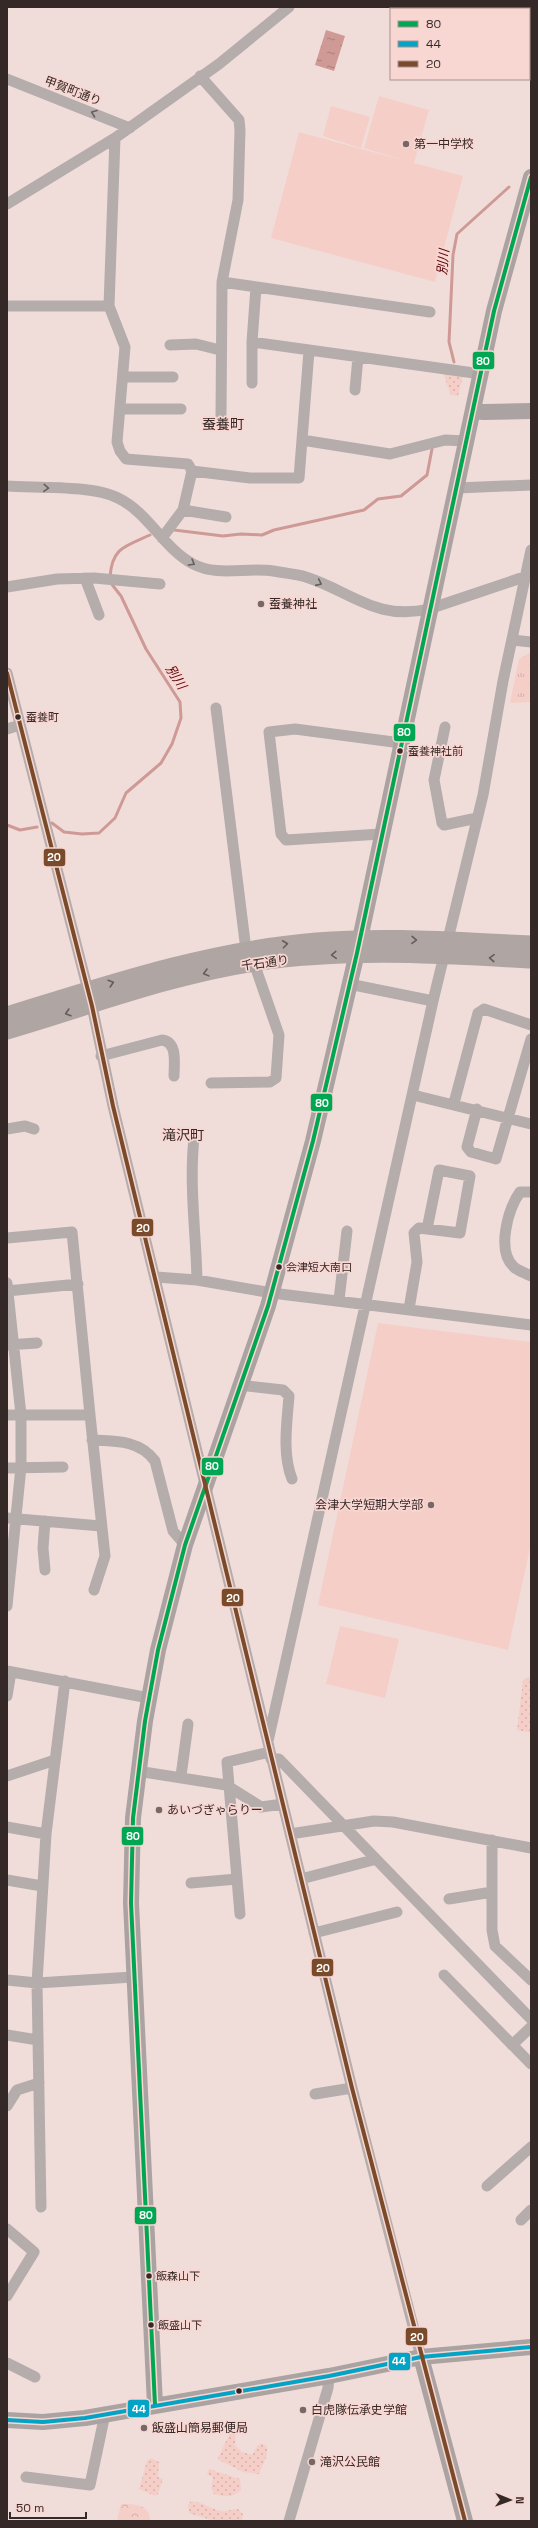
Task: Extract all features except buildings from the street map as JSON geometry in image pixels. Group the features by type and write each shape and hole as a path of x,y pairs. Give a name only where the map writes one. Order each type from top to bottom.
{"main road":[{"name":"千石通り","path":"7,1015 143,989 212,971 250,956 358,946 446,948 531,944"},
{"name":"千石通り","path":"446,948 531,960"},
{"name":"千石通り","path":"7,1031 90,999"}],"street":[{"path":"7,204 130,128 289,7"},
{"path":"200,76 239,120 240,130 238,200 222,282 220,350 221,417"},
{"name":"甲賀町通り","path":"7,79 130,128"},
{"path":"115,138 109,306 125,347 117,442 126,459 188,464 192,471 183,510 166,544"},
{"path":"155,2405 134,1977 131,1865 137,1771 149,1698 165,1623 185,1545 272,1293 313,1141 358,946 429,609 457,488 504,270 531,177"},
{"path":"222,282 430,312"},
{"path":"252,383 252,342 256,287"},
{"path":"8,306 109,306"},
{"path":"252,342 481,374"},
{"path":"170,345 196,344 220,350"},
{"path":"192,471 250,478 299,478 309,351"},
{"path":"355,390 358,357"},
{"path":"123,377 173,377"},
{"path":"120,409 181,409"},
{"path":"473,410 484,412 531,411"},
{"path":"302,440 390,454 445,440 466,441"},
{"path":"457,488 531,485"},
{"path":"7,486 101,492 118,498 129,505 147,520 166,544 191,563 203,568 213,571 264,570 306,577 356,601 383,609 413,613 528,576"},
{"path":"183,510 226,517"},
{"path":"269,1752 433,1001 477,818 512,640 528,576 531,550"},
{"path":"90,578 99,615"},
{"path":"7,587 57,579 90,578 160,584"},
{"path":"512,640 531,642"},
{"path":"7,673 90,999 101,1056 156,1277 269,1752 352,2088 421,2358 466,2521"},
{"path":"211,1083 270,1082 276,1078 279,1035 250,956 216,708"},
{"path":"7,729 20,725"},
{"path":"445,727 434,780 442,823 444,825 477,818"},
{"path":"381,834 286,840 281,834 269,732 295,729 401,743"},
{"path":"349,984 433,1001"},
{"path":"454,1103 478,1013 484,1009 531,1025"},
{"path":"477,1109 467,1147 471,1152 496,1159 531,1039"},
{"path":"101,1056 162,1040 168,1040 171,1043 173,1051 174,1076"},
{"path":"413,1095 454,1103 531,1124"},
{"path":"7,1129 25,1126 34,1130"},
{"path":"194,1138 191,1169 196,1222 197,1280"},
{"path":"409,1309 417,1262 414,1234 419,1228 427,1229 460,1233 470,1176 439,1170 427,1229"},
{"path":"531,1192 520,1192 505,1224 506,1252 514,1267 531,1276"},
{"path":"339,1300 347,1231"},
{"path":"7,1238 72,1232 105,1556 94,1590"},
{"path":"156,1277 197,1280 272,1293 339,1300 531,1325"},
{"path":"7,1606 11,1518 21,1467 21,1415 10,1345 7,1288 78,1284"},
{"path":"10,1345 37,1343"},
{"path":"239,1385 283,1390 289,1396 286,1440 288,1469 292,1479"},
{"path":"7,1415 90,1415"},
{"path":"92,1440 123,1442 142,1448 149,1453 155,1461 173,1531 185,1545"},
{"path":"7,1468 62,1467"},
{"path":"11,1518 101,1526"},
{"path":"45,1570 43,1548 46,1521"},
{"path":"7,1696 9,1671 149,1698"},
{"path":"41,2207 37,1983 46,1834 65,1681"},
{"path":"181,1776 188,1724"},
{"path":"240,1914 228,1762 269,1752 279,1759 346,1826 531,2019"},
{"path":"7,1776 55,1760"},
{"path":"137,1771 181,1776 231,1788 261,1807 283,1804"},
{"path":"290,1834 374,1821 393,1822 531,1848"},
{"path":"7,1827 46,1834"},
{"path":"492,1840 492,1930 495,1946 531,1980"},
{"path":"301,1879 373,1860"},
{"path":"191,1883 237,1879"},
{"path":"7,1880 42,1886"},
{"path":"449,1899 492,1892"},
{"path":"314,1933 397,1912"},
{"path":"444,1976 531,2064"},
{"path":"7,1980 37,1983 134,1977"},
{"path":"512,2045 531,2027"},
{"path":"7,2035 38,2040"},
{"path":"7,2106 17,2090 39,2083"},
{"path":"315,2094 352,2088"},
{"path":"488,2186 530,2149"},
{"path":"521,2220 531,2210"},
{"path":"7,2229 34,2252 7,2296"},
{"path":"7,2420 43,2422 105,2414 329,2376 421,2358 531,2347"},
{"path":"7,2363 35,2377"},
{"path":"289,2521 328,2388 329,2376"},
{"path":"26,2477 90,2485 105,2414"}],"green space":[{"path":"379,96 429,110 414,163 463,176 435,282 271,238 299,132 406,161 364,148"},
{"path":"331,106 370,117 361,148 323,136"},
{"path":"443,373 463,376 458,396 451,395"},
{"path":"531,652 531,702 510,703 519,659"},
{"name":"会津大学短期大学部","path":"378,1323 531,1342 531,1543 508,1650 318,1605"},
{"path":"340,1626 399,1639 385,1698 326,1684"},
{"path":"531,1676 531,1733 517,1730 523,1680"},
{"path":"234,2431 236,2432 235,2445 242,2452 252,2455 258,2445 262,2443 267,2447 267,2455 259,2474 243,2472 219,2460 218,2458 230,2433"},
{"path":"151,2458 159,2462 158,2477 163,2479 158,2494 155,2496 139,2489 147,2461"},
{"path":"209,2469 240,2479 241,2490 232,2496 221,2496 214,2494 211,2488 213,2478 207,2474"},
{"path":"191,2501 222,2511 238,2509 243,2514 242,2521 214,2521 189,2513 188,2505"},
{"path":"121,2504 131,2504 145,2508 149,2515 150,2521 117,2521"}],"water":[{"path":"326,30 345,36 334,71 315,65"}],"waterway":[{"name":"別川","path":"454,362 449,342 453,255 457,234 509,187"},
{"name":"別川","path":"174,530 223,536 241,534 262,535 274,530 364,510 378,499 401,496 427,475 432,449"},
{"name":"別川","path":"110,577 111,567 117,553 127,545 150,535"},
{"name":"別川","path":"52,823 64,832 82,834 99,833 115,818 126,793 161,763 172,744 181,718 180,702 146,649 121,596 110,582"},
{"path":"7,825 20,830 37,827"}],"transit line":[{"name":"80","path":"155,2405 131,1903 133,1818 145,1721 158,1650 185,1545 268,1306 313,1141 357,953 494,311 531,177"},
{"name":"20","path":"7,673 92,1006 113,1106 352,2088 465,2521"},
{"name":"44","path":"7,2420 43,2422 85,2418 329,2376 421,2357 531,2347"}],"place":[{"name":"第一中学校","path":"406,144"},
{"name":"蚕養神社","path":"261,604"},
{"name":"蚕養町","path":"18,717"},
{"name":"蚕養神社前","path":"400,751"},
{"name":"会津短大南口","path":"279,1267"},
{"name":"会津大学短期大学部","path":"431,1505"},
{"name":"あいづぎゃらりー","path":"159,1810"},
{"name":"飯森山下","path":"149,2276"},
{"name":"飯盛山下","path":"151,2325"},
{"name":"白虎隊伝承史学館","path":"303,2410"},
{"name":"飯盛山簡易郵便局","path":"144,2428"},
{"name":"滝沢公民館","path":"312,2462"}],"district":[{"name":"蚕養町","path":"223,424"},
{"name":"滝沢町","path":"183,1135"}]}
